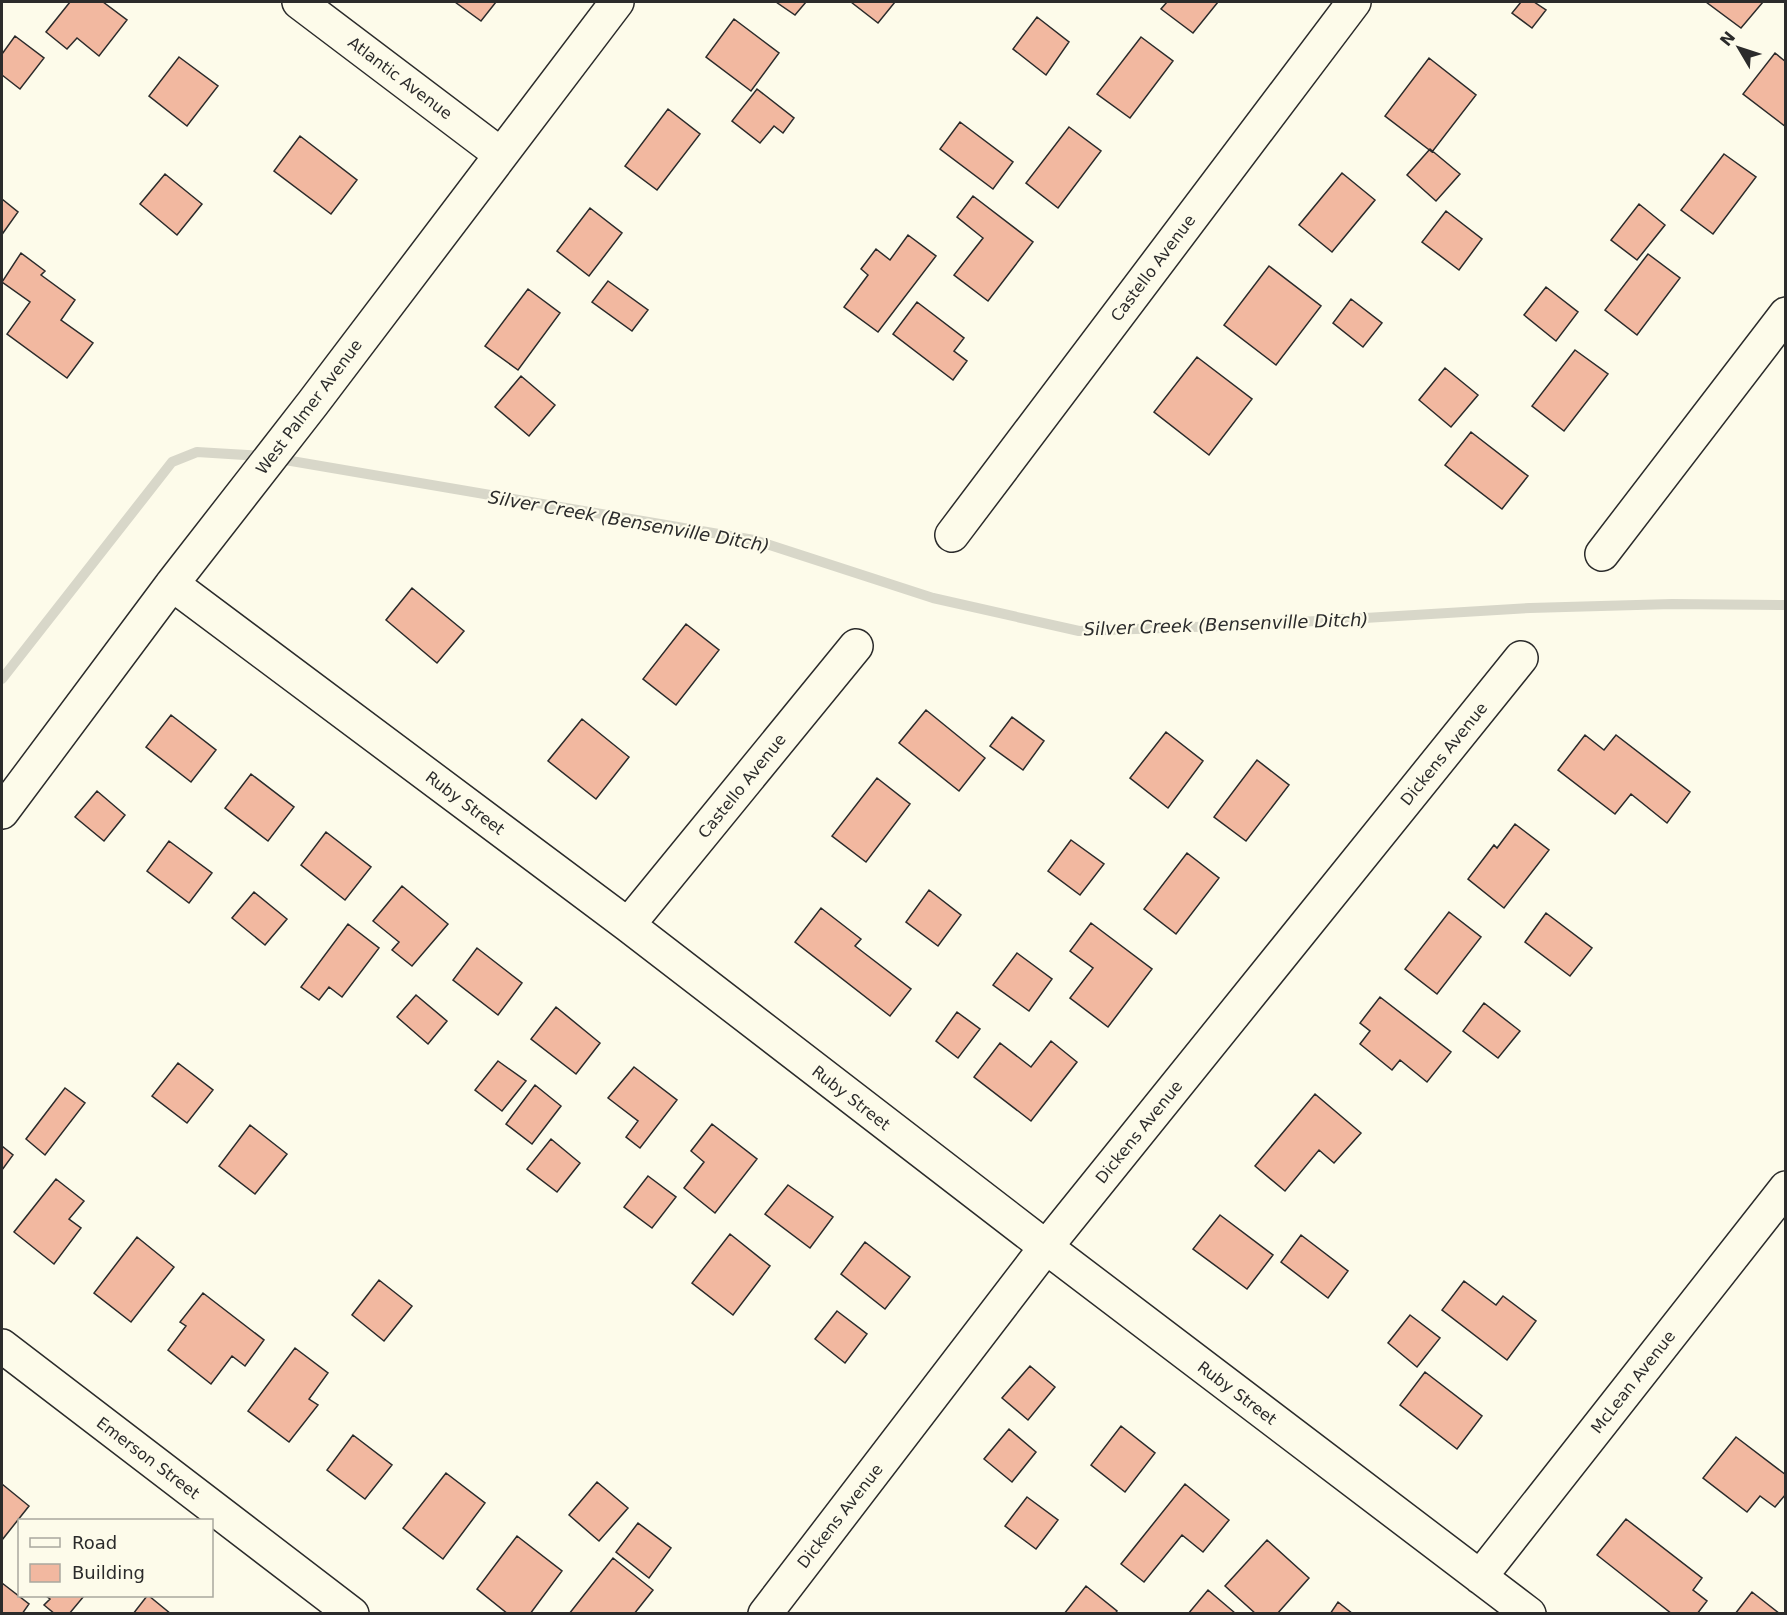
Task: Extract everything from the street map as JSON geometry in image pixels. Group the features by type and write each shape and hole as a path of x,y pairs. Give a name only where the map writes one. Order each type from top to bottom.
{"street":[{"name":"Atlantic Avenue","path":"299,2 500,154"},
{"name":"West Palmer Avenue","path":"2,812 172,584 313,403 617,2"},
{"name":"Castello Avenue","path":"952,535 1354,2"},
{"path":"1602,554 1785,314"},
{"name":"Ruby Street","path":"172,584 628,925 1046,1247 1529,1614"},
{"name":"Castello Avenue","path":"628,925 856,646"},
{"name":"Dickens Avenue","path":"765,1614 1046,1247 1521,658"},
{"name":"McLean Avenue","path":"1480,1577 1785,1188"},
{"name":"Emerson Street","path":"2,1346 352,1614"}],"building":[{"path":"70,2 103,2 127,20 99,56 77,38 67,49 46,32"},
{"path":"455,2 496,2 481,21"},
{"path":"776,2 806,2 795,15"},
{"path":"851,2 895,2 878,23"},
{"path":"1167,2 1218,2 1193,33 1161,9"},
{"path":"1521,2 1534,2 1546,10 1532,28 1512,13"},
{"path":"1706,2 1763,2 1741,28"},
{"path":"1037,17 1069,42 1046,75 1013,49"},
{"path":"734,19 779,53 751,91 706,57"},
{"path":"15,36 44,58 20,89 2,75 2,54"},
{"path":"1141,37 1173,61 1130,118 1097,94"},
{"path":"1775,53 1786,62 1786,127 1743,94"},
{"path":"179,57 218,86 187,126 149,96"},
{"path":"1429,58 1476,95 1432,152 1385,116"},
{"path":"757,89 794,118 783,133 774,126 760,143 732,121"},
{"path":"668,109 700,134 657,190 625,166"},
{"path":"960,122 1013,162 993,189 940,149"},
{"path":"1069,127 1101,151 1058,208 1026,183"},
{"path":"300,136 357,180 331,214 274,171"},
{"path":"1430,149 1460,174 1436,201 1407,175"},
{"path":"1724,154 1756,177 1713,234 1681,210"},
{"path":"1342,173 1375,200 1332,252 1299,225"},
{"path":"165,174 202,204 177,235 140,204"},
{"path":"973,196 1033,242 988,301 954,275 983,238 957,217"},
{"path":"2,199 18,212 3,233 2,232"},
{"path":"1639,204 1665,225 1637,260 1611,240"},
{"path":"590,208 622,233 589,276 557,251"},
{"path":"1446,211 1482,239 1459,270 1422,242"},
{"path":"908,235 936,256 878,332 844,307 868,275 861,269 876,249 890,260"},
{"path":"21,253 45,271 41,275 75,300 61,320 93,343 67,378 7,334 30,302 2,282"},
{"path":"1648,254 1680,278 1637,335 1605,310"},
{"path":"1269,266 1321,306 1276,365 1224,325"},
{"path":"608,281 648,310 632,331 592,302"},
{"path":"1546,287 1578,312 1556,341 1524,315"},
{"path":"528,289 560,313 518,370 485,346"},
{"path":"1351,299 1382,323 1363,347 1333,323"},
{"path":"917,302 964,338 954,351 967,361 953,380 893,334"},
{"path":"1575,350 1608,374 1564,431 1532,406"},
{"path":"1197,357 1252,399 1209,455 1154,412"},
{"path":"1445,368 1478,395 1451,427 1419,400"},
{"path":"521,376 555,405 529,436 495,407"},
{"path":"1471,432 1528,476 1502,509 1445,465"},
{"path":"412,588 464,631 437,663 386,620"},
{"path":"686,624 719,650 676,705 643,679"},
{"path":"926,710 985,758 959,791 899,743"},
{"path":"171,715 216,750 191,782 146,747"},
{"path":"1012,717 1044,741 1023,770 990,746"},
{"path":"582,719 629,757 596,799 548,761"},
{"path":"1166,732 1203,761 1168,808 1130,778"},
{"path":"1585,735 1604,750 1616,735 1690,792 1667,823 1631,794 1615,814 1558,770"},
{"path":"1257,760 1289,785 1246,841 1214,817"},
{"path":"251,774 294,807 268,841 225,808"},
{"path":"877,778 910,804 866,862 832,836"},
{"path":"97,791 125,815 104,841 75,817"},
{"path":"1515,824 1549,850 1504,908 1468,879 1494,845 1497,848"},
{"path":"326,832 371,867 345,900 301,865"},
{"path":"1071,840 1104,864 1080,895 1048,871"},
{"path":"169,841 212,873 189,903 147,871"},
{"path":"1187,853 1219,878 1176,934 1144,909"},
{"path":"402,886 448,924 412,966 392,950 399,942 373,921"},
{"path":"929,890 961,915 938,946 906,922"},
{"path":"254,892 287,919 265,945 232,918"},
{"path":"821,908 861,939 855,946 911,989 890,1016 795,942"},
{"path":"1449,912 1481,937 1437,994 1405,969"},
{"path":"1546,913 1592,948 1570,976 1525,942"},
{"path":"1091,923 1152,969 1108,1027 1070,998 1093,968 1070,951"},
{"path":"348,924 379,948 342,997 329,987 319,1000 301,987"},
{"path":"477,948 522,983 498,1015 453,980"},
{"path":"1017,953 1052,979 1029,1011 993,985"},
{"path":"416,995 447,1021 428,1044 397,1017"},
{"path":"1380,997 1451,1052 1427,1082 1400,1060 1392,1070 1360,1044 1370,1031 1360,1023"},
{"path":"1484,1003 1520,1031 1498,1058 1463,1031"},
{"path":"556,1007 600,1043 576,1074 531,1039"},
{"path":"957,1012 980,1029 958,1058 936,1041"},
{"path":"1051,1041 1077,1062 1031,1121 974,1077 1000,1043 1031,1067"},
{"path":"498,1061 526,1081 502,1111 475,1090"},
{"path":"178,1063 213,1090 187,1123 152,1096"},
{"path":"634,1067 677,1100 640,1148 626,1137 638,1121 608,1098"},
{"path":"535,1085 561,1106 532,1144 506,1124"},
{"path":"65,1088 85,1103 45,1155 26,1139"},
{"path":"1315,1094 1361,1133 1334,1163 1319,1150 1285,1191 1255,1166"},
{"path":"712,1124 757,1159 715,1213 684,1188 704,1162 691,1151"},
{"path":"250,1125 287,1154 255,1194 219,1166"},
{"path":"551,1139 580,1163 557,1192 527,1169"},
{"path":"2,1146 13,1155 2,1170"},
{"path":"648,1176 676,1197 652,1228 624,1207"},
{"path":"56,1179 84,1201 69,1219 81,1228 54,1264 14,1232"},
{"path":"788,1185 833,1217 810,1248 765,1214"},
{"path":"1220,1215 1273,1255 1247,1289 1193,1249"},
{"path":"730,1234 770,1266 733,1315 692,1283"},
{"path":"1301,1235 1348,1271 1328,1298 1281,1262"},
{"path":"137,1237 174,1267 131,1322 94,1293"},
{"path":"865,1242 910,1277 885,1309 841,1274"},
{"path":"379,1280 412,1306 384,1341 352,1315"},
{"path":"1464,1281 1496,1305 1503,1296 1536,1321 1507,1360 1442,1310"},
{"path":"203,1293 264,1340 245,1366 232,1356 211,1384 168,1350 186,1326 180,1322"},
{"path":"837,1311 867,1334 845,1363 815,1339"},
{"path":"1410,1315 1440,1338 1417,1367 1388,1343"},
{"path":"295,1348 328,1373 309,1399 318,1405 289,1442 248,1411"},
{"path":"1030,1366 1055,1387 1028,1420 1002,1398"},
{"path":"1425,1372 1482,1416 1457,1449 1400,1405"},
{"path":"1121,1426 1155,1453 1125,1492 1091,1465"},
{"path":"1009,1429 1036,1452 1012,1482 984,1459"},
{"path":"353,1435 392,1465 365,1499 327,1470"},
{"path":"1736,1437 1786,1475 1786,1494 1775,1507 1760,1496 1747,1512 1703,1478"},
{"path":"446,1473 485,1503 443,1559 403,1528"},
{"path":"597,1482 628,1508 599,1541 569,1515"},
{"path":"2,1484 29,1506 2,1540"},
{"path":"1185,1484 1229,1520 1203,1552 1182,1535 1144,1582 1121,1564"},
{"path":"1027,1497 1058,1520 1036,1549 1005,1526"},
{"path":"1626,1519 1702,1578 1693,1590 1707,1601 1697,1614 1672,1614 1597,1555"},
{"path":"638,1523 671,1548 649,1578 616,1552"},
{"path":"517,1536 562,1571 530,1614 508,1614 477,1589"},
{"path":"1267,1540 1309,1578 1277,1614 1256,1614 1225,1586"},
{"path":"613,1558 653,1590 634,1614 569,1614"},
{"path":"2,1583 29,1604 22,1614 2,1614"},
{"path":"1086,1586 1117,1611 1115,1614 1064,1614"},
{"path":"1208,1590 1235,1613 1235,1614 1188,1614"},
{"path":"1752,1592 1780,1614 1735,1614"},
{"path":"47,1597 83,1597 69,1614 55,1614 44,1605 50,1599"},
{"path":"146,1597 150,1597 171,1614 133,1614"},
{"path":"1338,1602 1353,1614 1330,1614"}],"waterway":[{"name":"Silver Creek (Bensenville Ditch)","path":"2,679 172,462 197,452 262,456 754,540 933,598 1079,631 1249,625 1530,608 1672,604 1786,605"}]}
